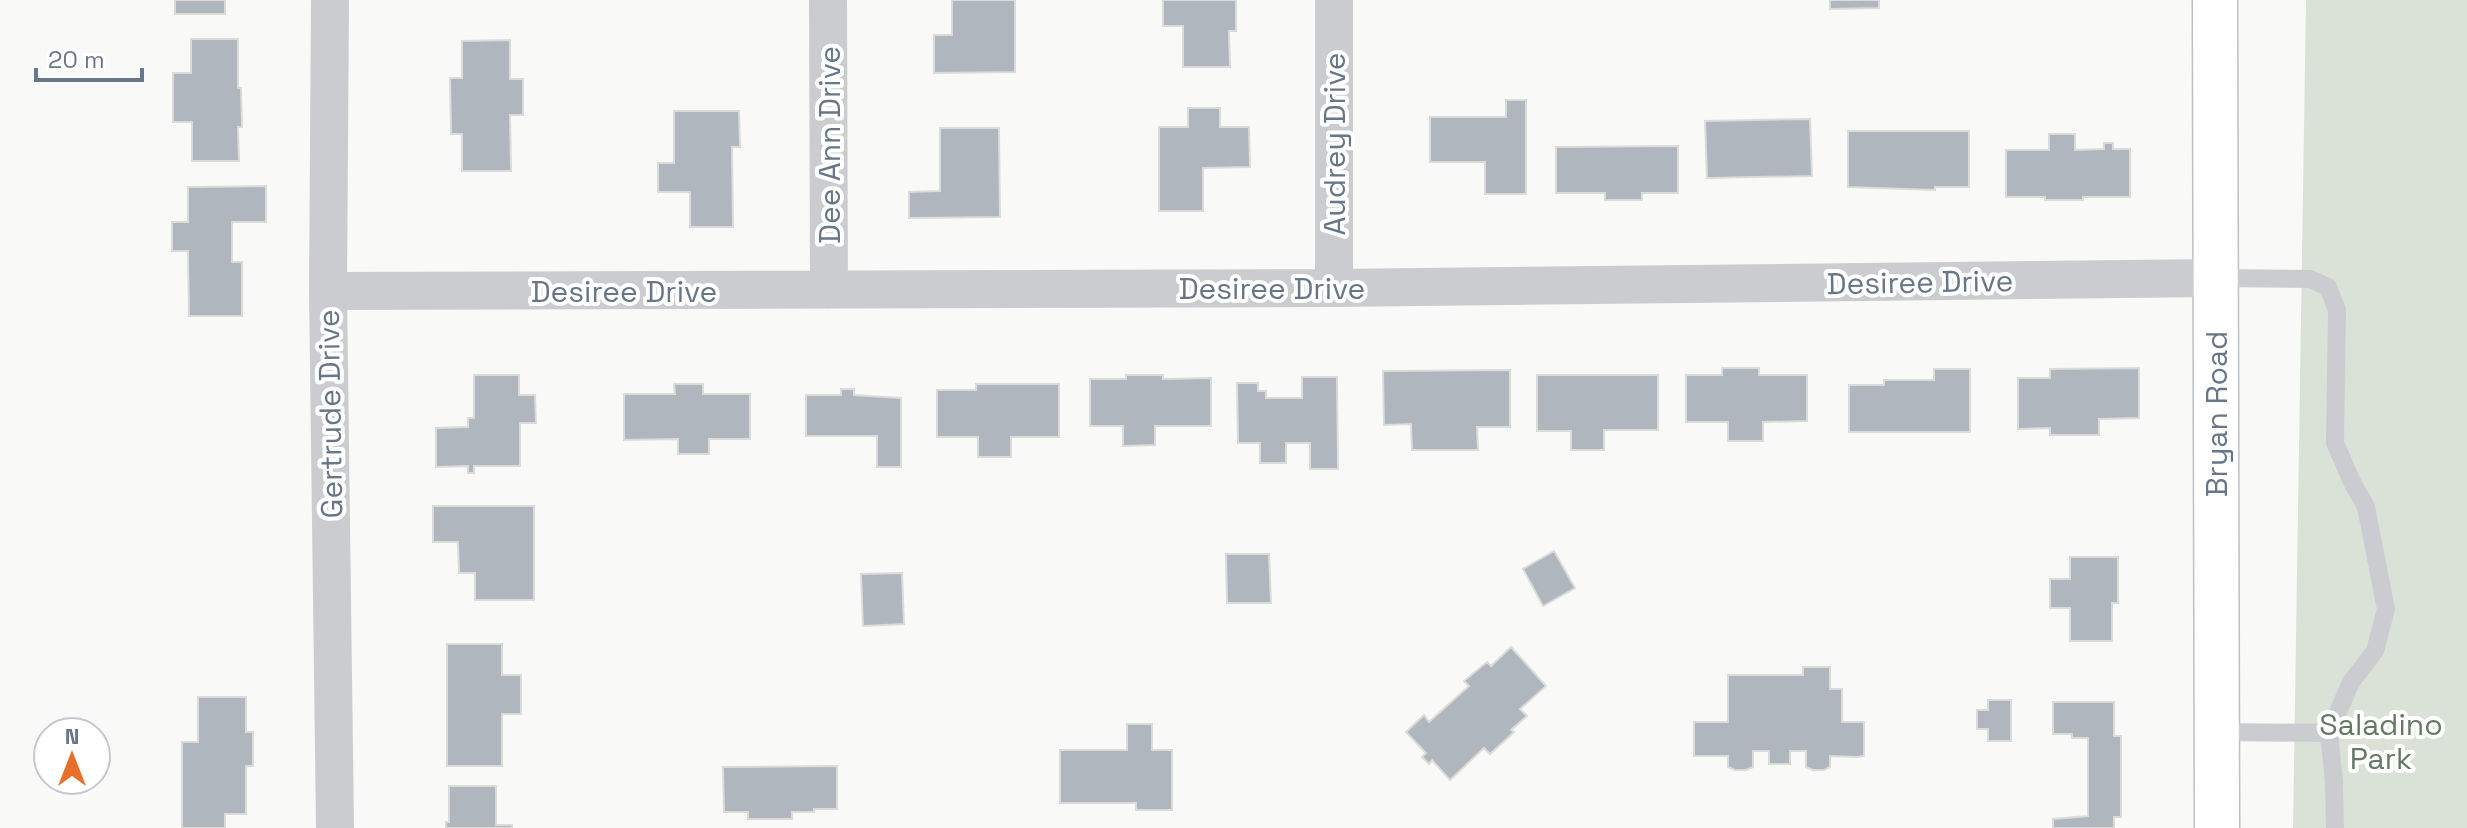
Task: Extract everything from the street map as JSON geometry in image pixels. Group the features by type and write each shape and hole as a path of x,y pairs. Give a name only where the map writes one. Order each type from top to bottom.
{"street":[{"name":"Gertrude Drive","path":"330,0 328,291 335,828"},
{"name":"Dee Ann Drive","path":"828,0 829,290"},
{"name":"Audrey Drive","path":"1334,0 1334,288"},
{"name":"Bryan Road","path":"2215,0 2217,828"},
{"name":"Desiree Drive","path":"328,291 1334,288 2216,278"}],"lane":[{"path":"2216,278 2310,279 2328,287 2337,310 2335,443 2366,507 2386,609 2375,651 2351,682 2329,733 2335,828"},
{"path":"2217,732 2329,733"}],"green space":[{"name":"Saladino Park","path":"2306,0 2467,0 2467,828 2293,828"}],"building":[{"path":"175,0 225,0 225,14 175,14"},
{"path":"952,0 1015,0 1015,72 934,73 934,35 952,35"},
{"path":"1163,0 1236,0 1236,31 1229,31 1230,67 1183,67 1183,26 1163,26"},
{"path":"1830,0 1879,0 1879,8 1830,9"},
{"path":"191,39 238,39 242,127 238,127 239,161 192,161 192,122 173,122 173,73 191,73"},
{"path":"510,40 510,79 523,79 523,115 510,115 511,171 462,171 462,134 451,134 450,78 462,78 462,41"},
{"path":"1506,100 1526,100 1526,194 1485,194 1485,162 1430,162 1430,117 1506,117"},
{"path":"1188,108 1220,108 1220,127 1249,127 1250,167 1203,168 1203,211 1159,211 1159,127 1188,127"},
{"path":"674,111 739,111 740,147 732,147 733,227 690,227 690,192 658,192 658,163 674,163"},
{"path":"1810,119 1812,176 1707,178 1705,121"},
{"path":"940,128 999,128 1000,217 909,218 909,192 940,191"},
{"path":"1848,131 1969,131 1969,187 1935,187 1935,190 1848,187"},
{"path":"2049,134 2075,134 2075,150 2104,149 2104,143 2113,143 2113,149 2130,149 2130,197 2045,200 2045,197 2006,197 2006,150 2049,150"},
{"path":"1678,146 1678,193 1642,193 1642,200 1605,200 1605,193 1556,193 1556,147"},
{"path":"266,186 266,222 232,222 232,262 242,262 242,316 189,316 188,251 172,251 172,222 188,222 188,187"},
{"path":"1722,368 1759,368 1759,375 1807,375 1807,421 1763,422 1763,441 1728,441 1728,422 1686,422 1686,375 1722,375"},
{"path":"2139,368 2139,418 2099,419 2099,435 2050,435 2050,428 2018,429 2018,378 2050,378 2050,369"},
{"path":"1934,369 1970,369 1970,432 1849,432 1849,385 1884,385 1884,380 1934,380"},
{"path":"1510,370 1510,427 1477,427 1478,450 1412,450 1411,424 1384,425 1383,371"},
{"path":"474,375 519,375 519,395 535,395 536,423 520,423 520,466 474,466 474,473 468,473 468,466 436,467 436,428 468,427 468,418 474,418"},
{"path":"1126,375 1163,375 1163,379 1211,378 1211,426 1155,426 1155,445 1123,446 1123,426 1090,426 1090,379 1126,379"},
{"path":"1537,375 1658,375 1658,430 1604,430 1604,450 1571,450 1571,431 1537,431"},
{"path":"1302,377 1337,377 1338,469 1310,469 1310,443 1286,443 1286,463 1260,463 1260,443 1238,443 1237,383 1258,383 1258,391 1266,391 1266,398 1302,398"},
{"path":"674,384 703,384 703,394 750,394 750,439 709,439 709,454 678,454 678,439 624,440 624,394 675,394"},
{"path":"976,384 1059,384 1059,437 1011,437 1011,457 978,457 978,437 937,437 937,390 976,390"},
{"path":"841,389 854,389 854,395 901,398 901,467 877,467 877,436 806,436 806,395 841,395"},
{"path":"433,506 534,506 534,600 475,600 475,573 459,573 458,542 433,542"},
{"path":"1554,551 1575,588 1543,606 1523,569"},
{"path":"1226,554 1269,554 1271,603 1227,603"},
{"path":"2070,557 2118,557 2118,603 2112,603 2112,641 2070,641 2070,608 2050,608 2050,579 2070,579"},
{"path":"902,573 904,624 863,626 861,574"},
{"path":"447,644 502,644 502,675 521,675 521,714 502,714 502,766 447,766"},
{"path":"1511,647 1546,686 1520,709 1527,716 1511,730 1514,732 1490,754 1484,748 1450,780 1432,760 1429,764 1422,757 1426,753 1406,732 1424,715 1429,722 1469,686 1464,681 1487,662 1491,666"},
{"path":"1803,667 1830,667 1830,689 1842,689 1842,722 1864,722 1864,756 1830,756 1830,767 1813,770 1806,767 1806,751 1790,751 1790,764 1769,764 1769,751 1753,751 1753,767 1735,770 1728,767 1728,756 1694,756 1694,722 1728,722 1728,675 1803,675"},
{"path":"198,697 246,697 246,732 253,732 253,766 246,766 246,814 225,814 225,828 182,828 182,742 198,742"},
{"path":"1988,700 2011,700 2011,741 1988,741 1988,729 1977,729 1977,710 1988,710"},
{"path":"2053,702 2114,702 2114,736 2121,736 2121,817 2114,817 2114,828 2053,828 2053,819 2088,816 2088,738 2053,734"},
{"path":"1127,724 1152,724 1152,750 1172,750 1172,810 1136,810 1136,803 1060,803 1060,750 1127,750"},
{"path":"837,766 837,809 792,812 792,819 748,819 748,812 724,812 723,767"},
{"path":"449,786 496,786 496,825 512,825 512,828 446,828 446,822 449,822"}]}
